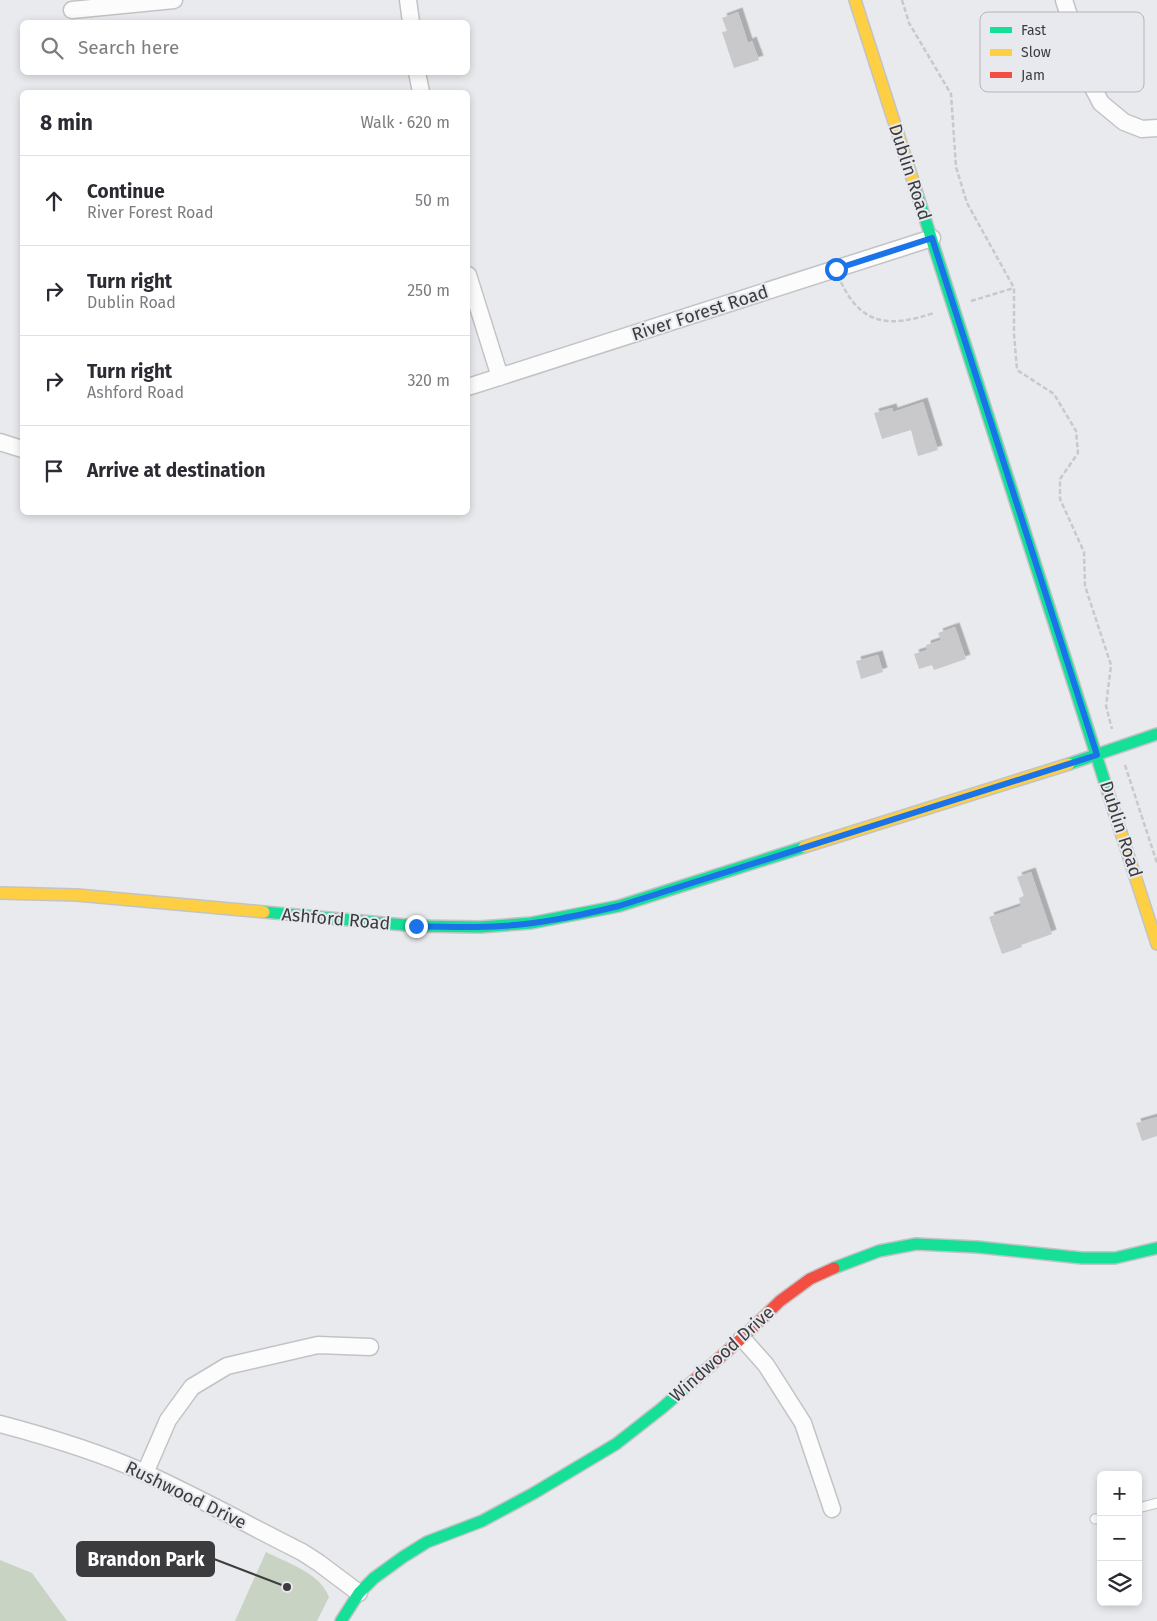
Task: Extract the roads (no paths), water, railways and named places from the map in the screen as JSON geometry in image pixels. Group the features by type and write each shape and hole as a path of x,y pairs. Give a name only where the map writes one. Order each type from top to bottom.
{"street":[{"path":"72,10 135,2 174,0"},
{"path":"408,0 411,20"},
{"name":"Dublin Road","path":"855,0 1157,944"},
{"path":"1064,0 1068,12"},
{"path":"417,75 420,90"},
{"path":"1095,92 1101,103 1124,122 1142,129 1157,128"},
{"name":"River Forest Road","path":"470,386 932,238"},
{"path":"470,281 500,376"},
{"path":"0,442 20,449"},
{"name":"Ashford Road","path":"0,893 77,894 377,924 458,928 501,926 554,920 619,906 1097,755 1157,734"},
{"name":"Windwood Drive","path":"341,1621 358,1593 374,1578 403,1557 428,1542 482,1521 534,1494 616,1444 662,1408 742,1338 780,1301 810,1280 844,1263 879,1251 916,1244 976,1247 1082,1258 1114,1258 1157,1248"},
{"path":"742,1338 766,1365 802,1423 832,1509"},
{"path":"144,1473 168,1420 192,1387 227,1366 318,1345 370,1347"},
{"name":"Rushwood Drive","path":"0,1424 62,1442 144,1473 302,1552 358,1593"}],"lane":[{"path":"1142,1507 1157,1502"}],"place":[{"name":"Brandon Park","path":"287,1587"}]}
